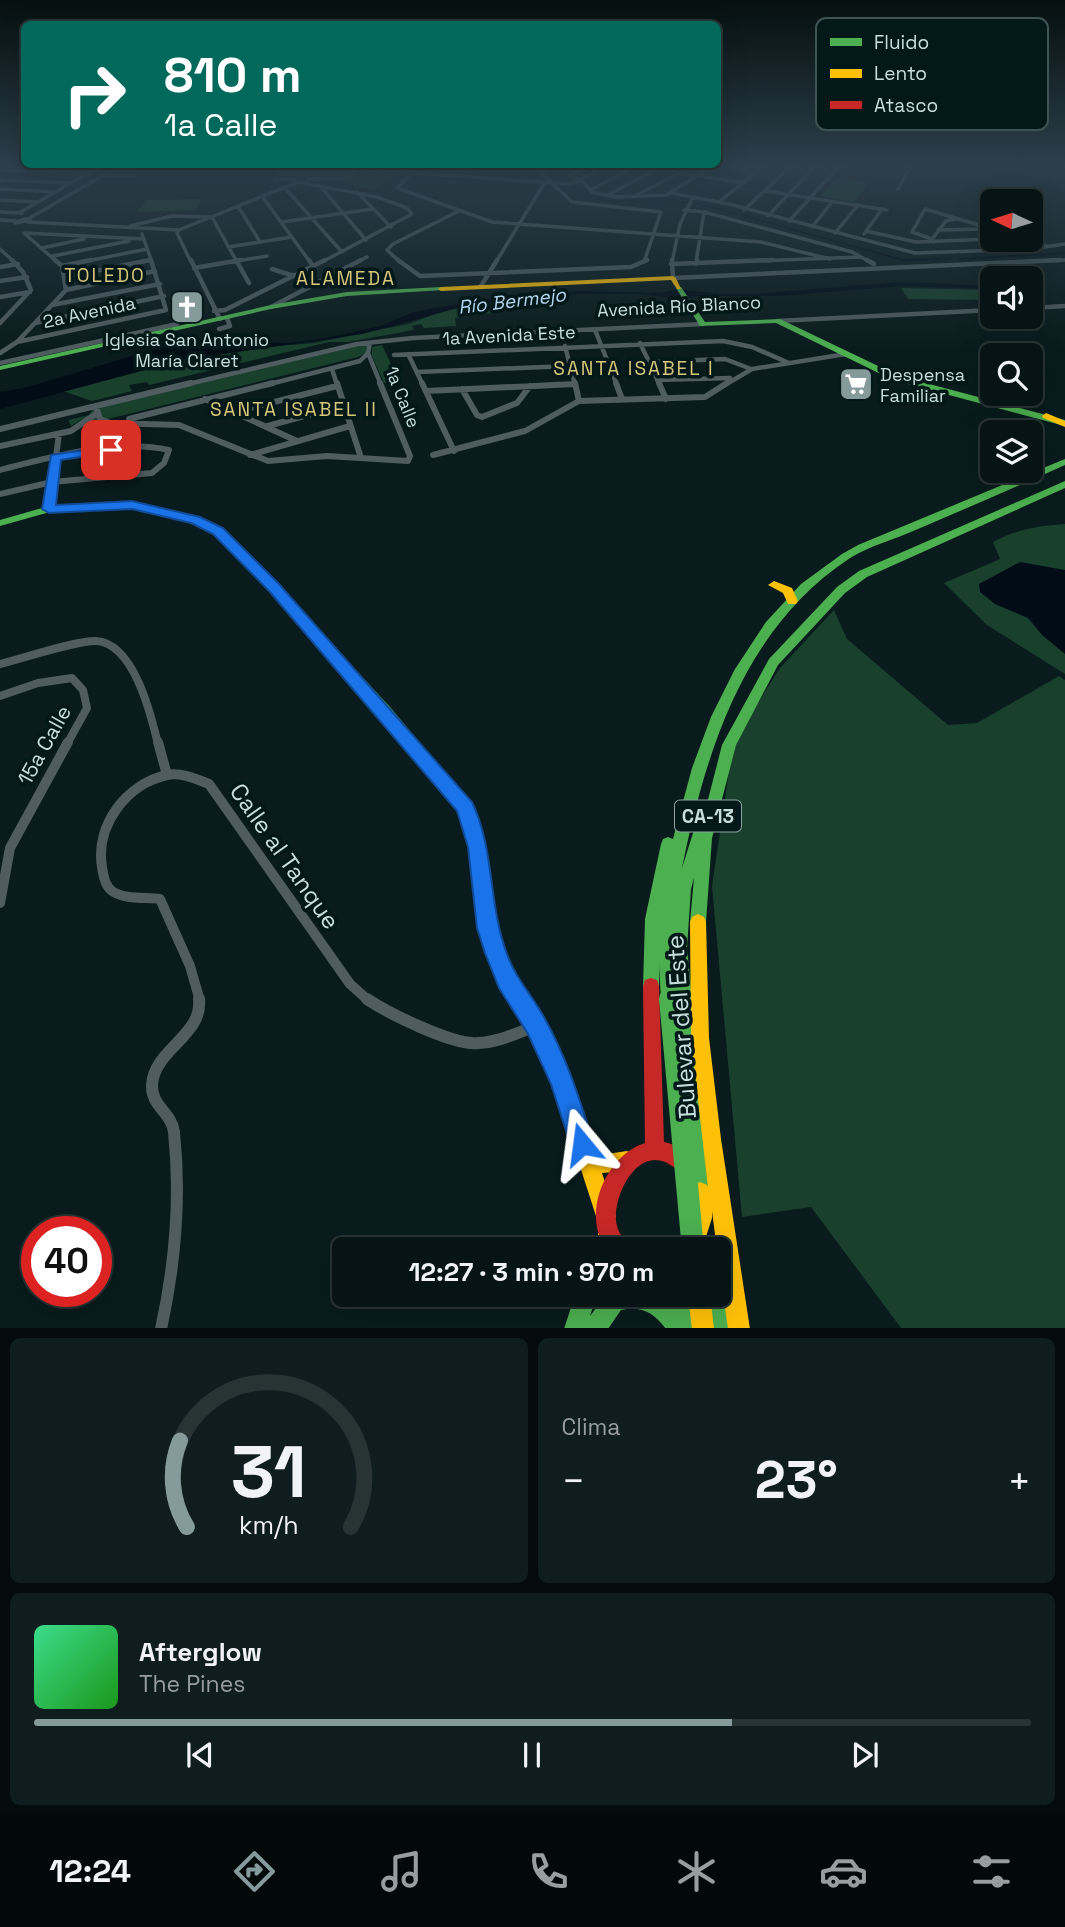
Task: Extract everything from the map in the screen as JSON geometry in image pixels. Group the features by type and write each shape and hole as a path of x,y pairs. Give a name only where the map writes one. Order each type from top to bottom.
{"main road":[{"path":"0,368 271,307 360,293 485,279 674,275 701,321"},
{"name":"Avenida Río Blanco","path":"701,321 777,321"},
{"path":"777,321 894,376 1065,422"},
{"path":"894,376 1065,422"},
{"path":"1043,465 1065,456"},
{"name":"Bulevar del Este","path":"691,1237 671,1022 666,920 671,872 686,797 722,706 742,669 792,601 817,575 846,556 901,530 1065,463"},
{"path":"901,530 936,509 999,483"},
{"name":"Bulevar del Este","path":"739,1328 708,1105 696,970 700,864 708,816 742,716 761,679 814,614 842,589 869,572 1065,484"},
{"path":"0,523 49,509 132,505 196,520 218,531 253,564 385,711 465,807 478,847 488,928 496,953 507,980 536,1026 562,1082 606,1216 606,1237"},
{"path":"774,585 788,591 792,601"},
{"path":"655,1150 657,1083 652,994 654,913 665,854 686,797"},
{"path":"696,1237 702,1218 681,989 682,905 691,854 708,816"},
{"path":"657,1083 663,1116 676,1128 683,1127 688,1121 692,1097"},
{"path":"582,1144 604,1164 627,1161 641,1153 655,1150 678,1156 692,1174 701,1195"},
{"path":"606,1216 614,1187 627,1161"},
{"path":"608,1232 612,1237"},
{"path":"683,1328 687,1309 699,1300 712,1307 724,1328"},
{"path":"575,1328 582,1307"},
{"path":"594,1328 612,1307"},
{"path":"665,1307 683,1328"},
{"path":"700,1307 703,1328"}],"street":[{"path":"25,227 20,229 62,266 66,290"},
{"path":"127,227 179,230 187,227"},
{"path":"217,227 249,282"},
{"path":"251,227 260,242"},
{"path":"286,227 313,266"},
{"path":"320,227 342,252"},
{"path":"354,227 366,240"},
{"path":"219,320 225,310 391,227"},
{"path":"429,227 387,249 412,273 485,279 631,267 647,261 658,227"},
{"path":"485,279 518,227"},
{"path":"560,227 773,244 830,258"},
{"path":"674,275 680,227"},
{"path":"696,264 701,227"},
{"path":"757,227 864,257 874,264"},
{"path":"812,227 915,253 1051,247 1065,244"},
{"path":"835,233 840,227"},
{"path":"860,240 869,227"},
{"path":"915,227 912,232 932,240 955,259"},
{"path":"932,240 941,227"},
{"path":"938,230 980,229"},
{"path":"179,230 177,233 219,320"},
{"path":"866,231 912,242 980,239"},
{"path":"24,233 143,236"},
{"path":"43,248 99,236"},
{"path":"35,323 164,296 143,236"},
{"path":"53,256 143,236"},
{"path":"228,247 292,236"},
{"path":"1043,245 1051,247"},
{"path":"0,249 18,264 27,276 30,292"},
{"path":"62,266 147,249"},
{"path":"0,256 6,254"},
{"path":"194,268 268,256"},
{"path":"271,307 367,257"},
{"path":"674,275 696,264 864,257"},
{"path":"65,277 151,260"},
{"path":"674,275 1065,260"},
{"path":"0,267 18,264"},
{"path":"272,269 294,276"},
{"path":"0,353 17,342 66,290 155,271"},
{"path":"0,281 27,276"},
{"path":"52,305 160,284"},
{"path":"0,297 30,292"},
{"path":"0,323 30,292"},
{"name":"2a Avenida","path":"17,342 166,310 164,296"},
{"path":"1043,307 1065,306"},
{"path":"0,311 15,309"},
{"name":"Avenida Río Blanco","path":"777,321 980,311"},
{"name":"Avenida Río Blanco","path":"0,429 96,410 282,360 370,343 424,337 595,330 701,321"},
{"path":"0,363 177,324"},
{"path":"595,330 622,399"},
{"name":"1a Avenida Este","path":"394,355 601,344 723,341 752,347 789,363"},
{"name":"1a Calle","path":"361,458 408,461 410,456 368,353 370,343"},
{"path":"640,343 666,399"},
{"path":"565,346 579,401"},
{"path":"116,423 332,369 360,360 368,353"},
{"path":"408,354 454,451"},
{"path":"657,380 730,378 751,369 846,354"},
{"path":"649,362 725,359 751,369"},
{"path":"417,372 570,366"},
{"path":"0,446 71,431 96,410 100,419 116,423 179,425 250,455 280,463 327,456 361,458 332,369"},
{"path":"433,455 500,441 541,425 565,406 579,401 712,396 730,378"},
{"path":"426,391 575,384"},
{"path":"235,412 337,386"},
{"path":"462,389 477,415 482,416 513,406 527,395 530,386"},
{"path":"205,399 298,441"},
{"path":"268,426 344,405"},
{"path":"250,455 350,426"},
{"path":"49,509 59,434"},
{"path":"0,470 55,457 103,450 165,447 168,454 152,473 52,482 0,494"},
{"path":"0,664 97,641 112,645 131,668 143,691 167,775 134,791 111,814 103,831 98,858 109,890 122,896 160,899 195,984 200,1004 194,1024 166,1055 152,1081 153,1103 173,1125 176,1177 169,1296 161,1328"},
{"name":"15a Calle","path":"0,696 38,682 72,678 83,690 87,708 5,847 0,903"},
{"name":"Calle al Tanque","path":"167,775 209,784 350,984 369,1001 450,1038 475,1044 499,1040 536,1026"}],"green space":[{"path":"901,288 980,290 980,300 908,299"},
{"path":"502,305 501,312 455,318 456,326 424,328 421,324 412,326 414,330 348,342 329,342 149,385 147,382 129,385 132,391 92,401 57,389 205,352 314,343 408,324 449,309"},
{"path":"369,345 366,353 358,357 72,428 83,419 71,426 68,420 89,415 94,407"},
{"path":"382,345 400,383 384,383 372,356 372,347"},
{"path":"1065,524 1065,674 987,625 944,583 1000,559 993,542 1028,529"},
{"path":"834,610 847,639 948,725 977,723 1059,676 1065,680 1065,1328 901,1328 811,1207 742,1217 712,886 733,744 779,669"}],"water":[{"name":"Río Bermejo","path":"901,282 980,285 980,289 903,286 780,296 695,296 679,299 642,294 576,294 550,301 521,304 480,302 362,334 182,360 0,409 0,392 28,387 159,348 195,342 290,343 327,338 381,326 414,312 483,299 518,300 579,291 661,293 678,289 720,294 754,294"},
{"path":"1020,562 1065,570 1065,654 1042,635 1028,618 995,604 980,592 979,584"}],"waterway":[{"path":"783,227 903,260 950,259"},
{"path":"960,259 1065,253"}],"traffic: fast":[{"path":"679,288 703,324 777,321 896,378 1065,423"},
{"path":"0,368 271,307 347,294 441,289"},
{"path":"666,920 684,819 699,768 717,717 741,669 770,625 805,587 846,556 1065,462"},
{"path":"698,922 705,838 729,745 773,662 841,590 863,574 1065,484"},
{"path":"0,523 49,509 133,505 196,520 233,543 385,711 465,807 478,847 489,931"},
{"path":"700,833 683,889 679,948 701,1195"},
{"path":"651,986 653,919 668,844"},
{"path":"666,920 670,1008 692,1237"},
{"path":"685,1328 687,1309 699,1301 716,1310 724,1328"},
{"path":"575,1328 582,1307"},
{"path":"595,1328 610,1307"},
{"path":"661,1307 679,1328"}],"traffic: slow":[{"path":"441,289 673,278 679,288"},
{"path":"1046,416 1065,424"},
{"path":"774,585 788,591 792,601"},
{"path":"698,922 700,1038 711,1139 739,1328"},
{"path":"489,931 505,970 562,1082 606,1216"},
{"path":"584,1147 604,1164 627,1161"},
{"path":"697,1236 702,1218 700,1192"},
{"path":"606,1237 608,1232"},
{"path":"700,1307 703,1328"}],"traffic: jam":[{"path":"651,986 655,1150"},
{"path":"610,1237 605,1220 607,1205 618,1175 628,1163 640,1154 653,1150 667,1152 685,1164"}],"place":[{"name":"Iglesia San Antonio María Claret","path":"187,307"},
{"name":"Despensa Familiar","path":"856,384"}],"district":[{"name":"TOLEDO","path":"105,275"},
{"name":"ALAMEDA","path":"346,278"},
{"name":"SANTA ISABEL I","path":"634,368"},
{"name":"SANTA ISABEL II","path":"294,409"}],"route":[{"path":"111,450 55,457 49,509 132,505 196,520 218,531 233,543 274,587 385,711 465,807 478,847 488,928 496,953 507,980 536,1026 562,1082 582,1144"}]}
